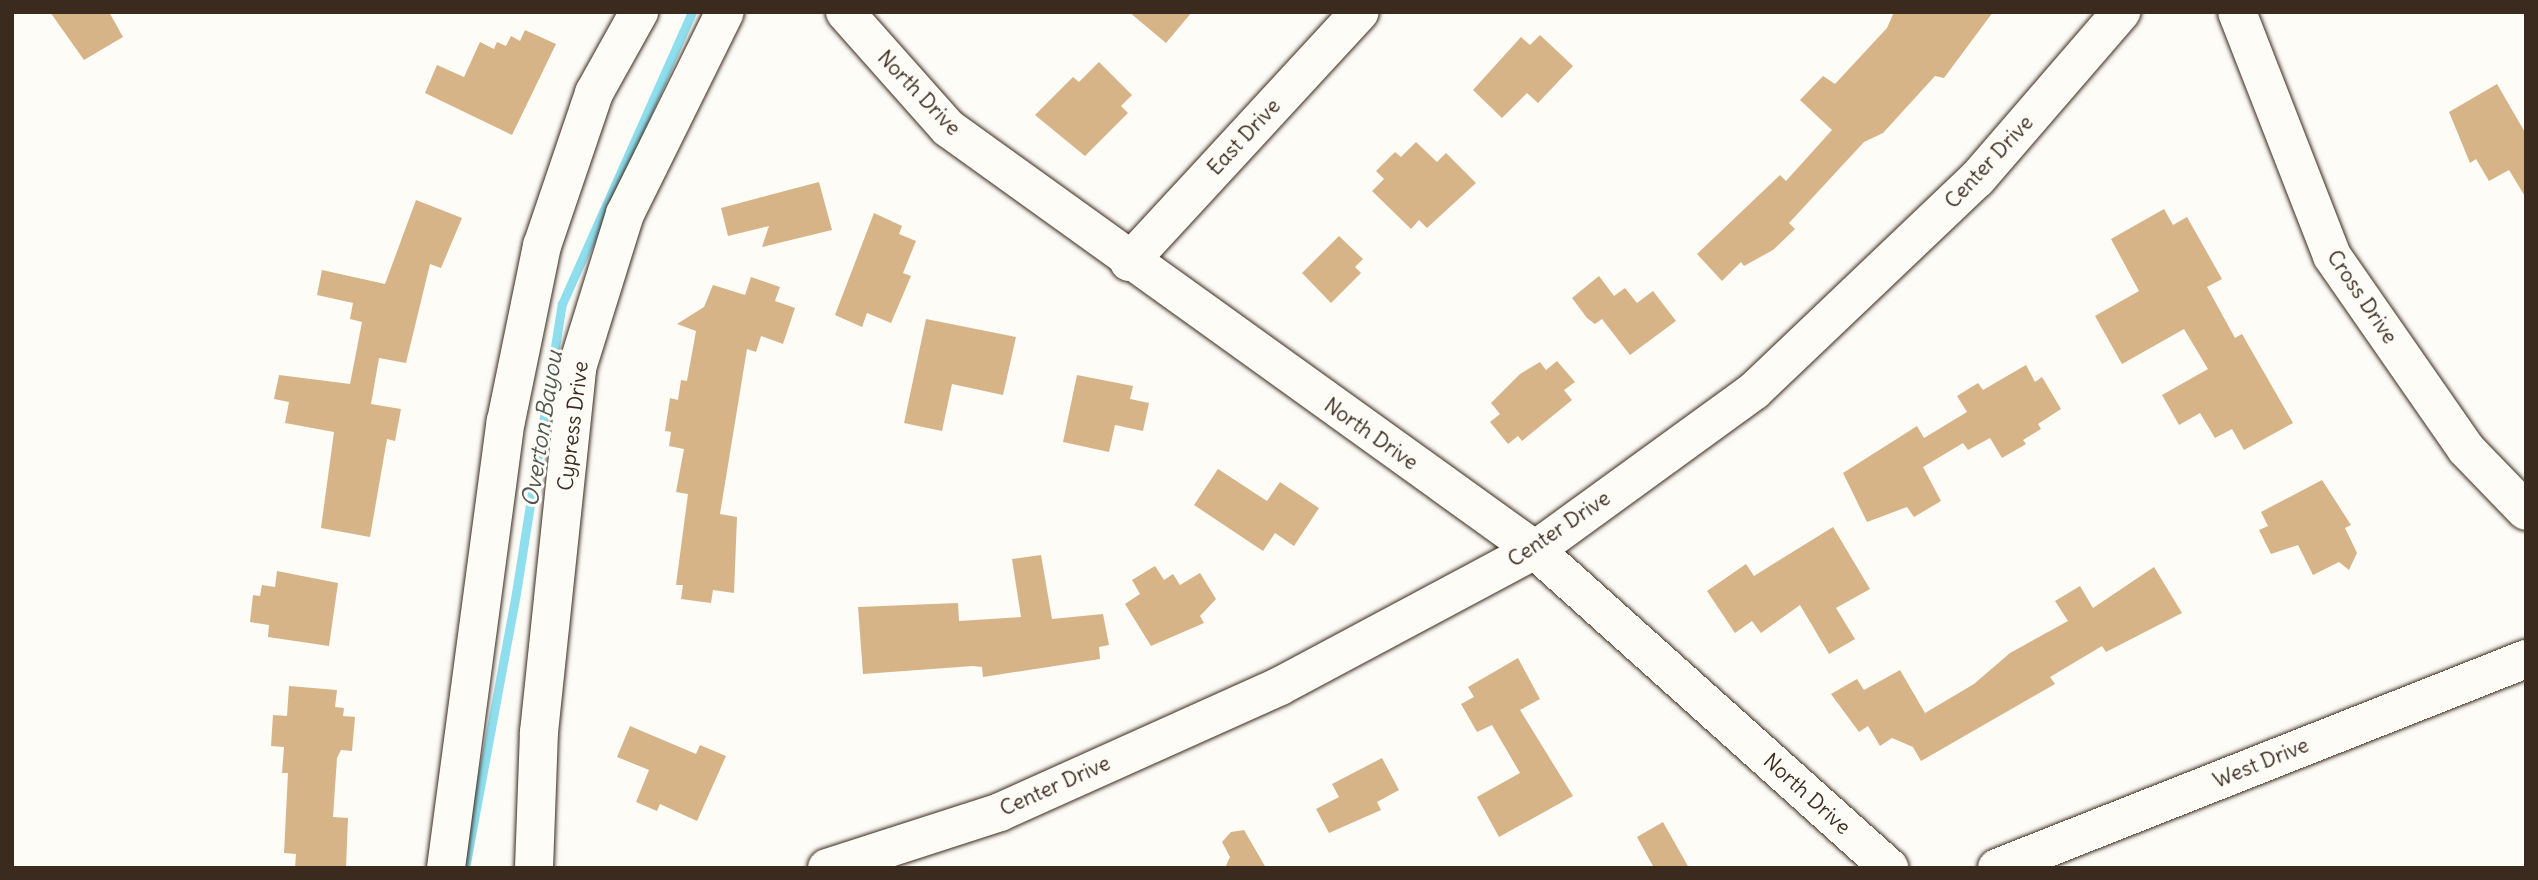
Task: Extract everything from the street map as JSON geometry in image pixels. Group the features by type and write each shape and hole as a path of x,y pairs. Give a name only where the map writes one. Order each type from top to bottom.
{"street":[{"path":"446,868 506,421 542,246 594,93 639,12"},
{"name":"Cypress Drive","path":"534,868 539,732 577,368 625,214 724,12"},
{"name":"North Drive","path":"845,12 948,128 1129,262 1535,550 1889,868"},
{"name":"East Drive","path":"1129,262 1360,12"},
{"name":"Center Drive","path":"827,868 1000,812 1267,692 1535,550 1754,391 1977,179 2121,12"},
{"name":"Cross Drive","path":"2237,12 2332,256 2466,449 2526,511"},
{"name":"West Drive","path":"1997,868 2526,659"}],"building":[{"path":"50,12 109,12 123,37 84,60"},
{"path":"1129,12 1192,12 1166,43"},
{"path":"1894,12 1993,12 1944,78 1935,76 1883,133 1864,142 1789,223 1795,229 1773,250 1744,266 1741,262 1722,281 1697,254 1780,175 1786,181 1832,130 1800,100 1823,76 1835,84 1887,28"},
{"path":"525,30 556,44 512,135 425,93 437,65 464,77 480,42 494,49 497,42 506,46 511,36 520,41"},
{"path":"1540,35 1573,66 1538,103 1527,93 1502,118 1473,90 1521,37 1530,45"},
{"path":"1099,62 1132,95 1121,106 1128,113 1085,156 1035,115 1073,77 1079,82"},
{"path":"2497,84 2526,134 2526,198 2509,170 2489,181 2476,159 2470,163 2449,112"},
{"path":"1416,142 1437,162 1446,153 1476,183 1427,228 1419,220 1411,229 1372,191 1384,179 1376,171 1395,152 1401,157"},
{"path":"819,182 832,230 762,247 769,226 728,236 721,208"},
{"path":"416,200 462,218 441,268 430,264 406,363 379,358 371,404 401,409 395,441 387,439 370,537 321,528 334,432 285,423 289,402 274,399 279,375 350,384 362,322 350,319 353,303 317,295 322,270 385,284"},
{"path":"2164,209 2173,225 2187,217 2222,279 2207,287 2235,338 2242,334 2293,423 2244,450 2232,429 2215,438 2200,413 2179,425 2162,395 2208,369 2184,329 2122,364 2095,316 2139,291 2111,239"},
{"path":"874,213 902,226 899,234 916,241 903,273 911,276 891,323 867,313 862,327 835,315"},
{"path":"1339,236 1363,259 1355,267 1361,273 1331,303 1302,273"},
{"path":"1599,276 1614,296 1625,288 1637,303 1653,291 1676,321 1630,355 1602,319 1595,324 1572,298"},
{"path":"751,277 780,287 775,301 795,308 783,344 761,336 756,352 747,349 720,514 737,517 734,593 713,590 711,603 681,599 683,585 676,585 688,494 676,492 684,449 669,446 671,432 665,431 670,398 678,400 681,380 687,381 696,331 677,324 704,307 713,285 745,295"},
{"path":"926,319 1016,337 1003,395 952,384 942,431 904,423"},
{"path":"1557,361 1575,382 1564,390 1572,400 1522,441 1518,436 1508,444 1490,422 1500,414 1491,403 1520,374 1540,362 1546,370"},
{"path":"2026,365 2035,382 2042,377 2061,409 2038,424 2041,429 2023,440 2026,444 2002,458 1990,438 1968,450 1963,443 1923,467 1941,501 1914,517 1907,507 1867,522 1843,473 1917,426 1924,438 1967,412 1957,396 1978,383 1983,390"},
{"path":"1077,375 1133,386 1130,399 1149,403 1143,431 1115,425 1109,452 1063,442"},
{"path":"1218,469 1267,501 1280,482 1319,508 1294,546 1275,533 1263,551 1194,505"},
{"path":"2322,480 2351,525 2345,528 2357,553 2349,570 2339,562 2313,575 2298,545 2271,554 2259,530 2268,526 2261,512"},
{"path":"1833,527 1870,589 1836,608 1855,639 1829,654 1800,605 1761,633 1752,621 1735,633 1707,591 1746,564 1754,576"},
{"path":"1041,555 1052,619 1103,614 1109,645 1099,647 1100,659 983,677 982,667 973,666 863,674 858,607 958,603 959,621 1021,617 1012,559"},
{"path":"1155,566 1164,580 1173,574 1180,585 1200,573 1216,599 1200,616 1204,623 1151,646 1125,604 1140,594 1132,580"},
{"path":"2154,567 2182,613 2106,652 2102,646 2050,677 2055,684 1921,761 1913,747 1892,738 1880,746 1868,726 1859,732 1831,694 1857,679 1864,690 1900,670 1925,713 1974,684 2010,653 2068,621 2055,601 2080,586 2093,608"},
{"path":"277,571 338,583 329,646 268,637 269,625 250,622 253,595 260,596 262,585 275,587"},
{"path":"1518,658 1540,699 1520,710 1573,796 1499,837 1477,797 1520,773 1492,725 1477,732 1461,704 1474,697 1468,687"},
{"path":"289,686 337,690 335,707 344,708 343,716 355,717 352,751 341,750 337,758 333,817 348,818 346,868 295,868 296,854 284,853 288,773 282,773 284,747 271,746 273,715 287,716"},
{"path":"630,726 696,754 700,745 726,756 697,821 660,804 657,811 636,802 649,770 617,757"},
{"path":"1382,758 1399,790 1377,802 1381,810 1329,833 1316,809 1339,797 1332,784"},
{"path":"1663,822 1689,868 1654,868 1637,837"},
{"path":"1244,830 1266,868 1225,868 1230,857 1222,842 1231,832"}],"waterway":[{"name":"Overton Bayou","path":"466,863 516,593 562,304 692,12"}]}
